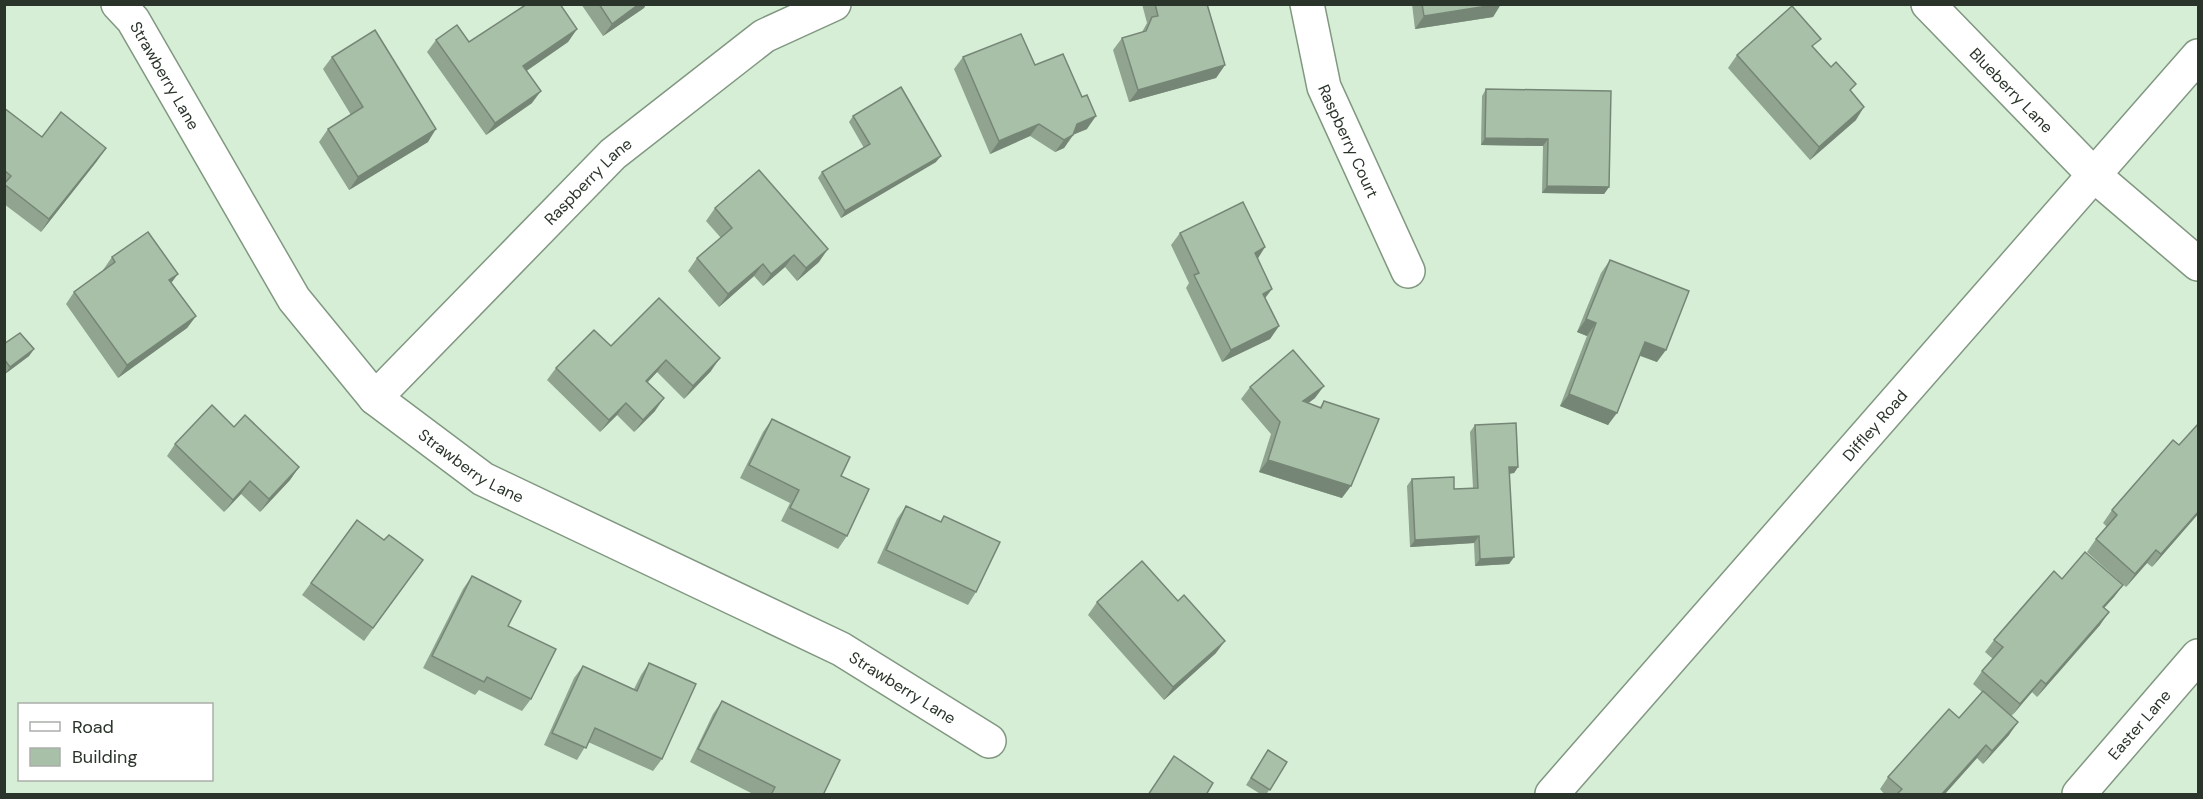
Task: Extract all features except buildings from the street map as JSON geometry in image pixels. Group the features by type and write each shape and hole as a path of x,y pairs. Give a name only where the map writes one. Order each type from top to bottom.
{"street":[{"name":"Strawberry Lane","path":"118,4 133,20 294,299 375,398 483,479 841,649 989,741"},
{"name":"Raspberry Lane","path":"375,398 613,154 764,36 834,4"},
{"name":"Raspberry Court","path":"1307,4 1324,87 1408,271"},
{"name":"Blueberry Lane","path":"1928,4 2095,176 2199,264"},
{"name":"Diffley Road","path":"1552,795 2199,56"},
{"name":"Easter Lane","path":"2079,795 2199,656"}]}
